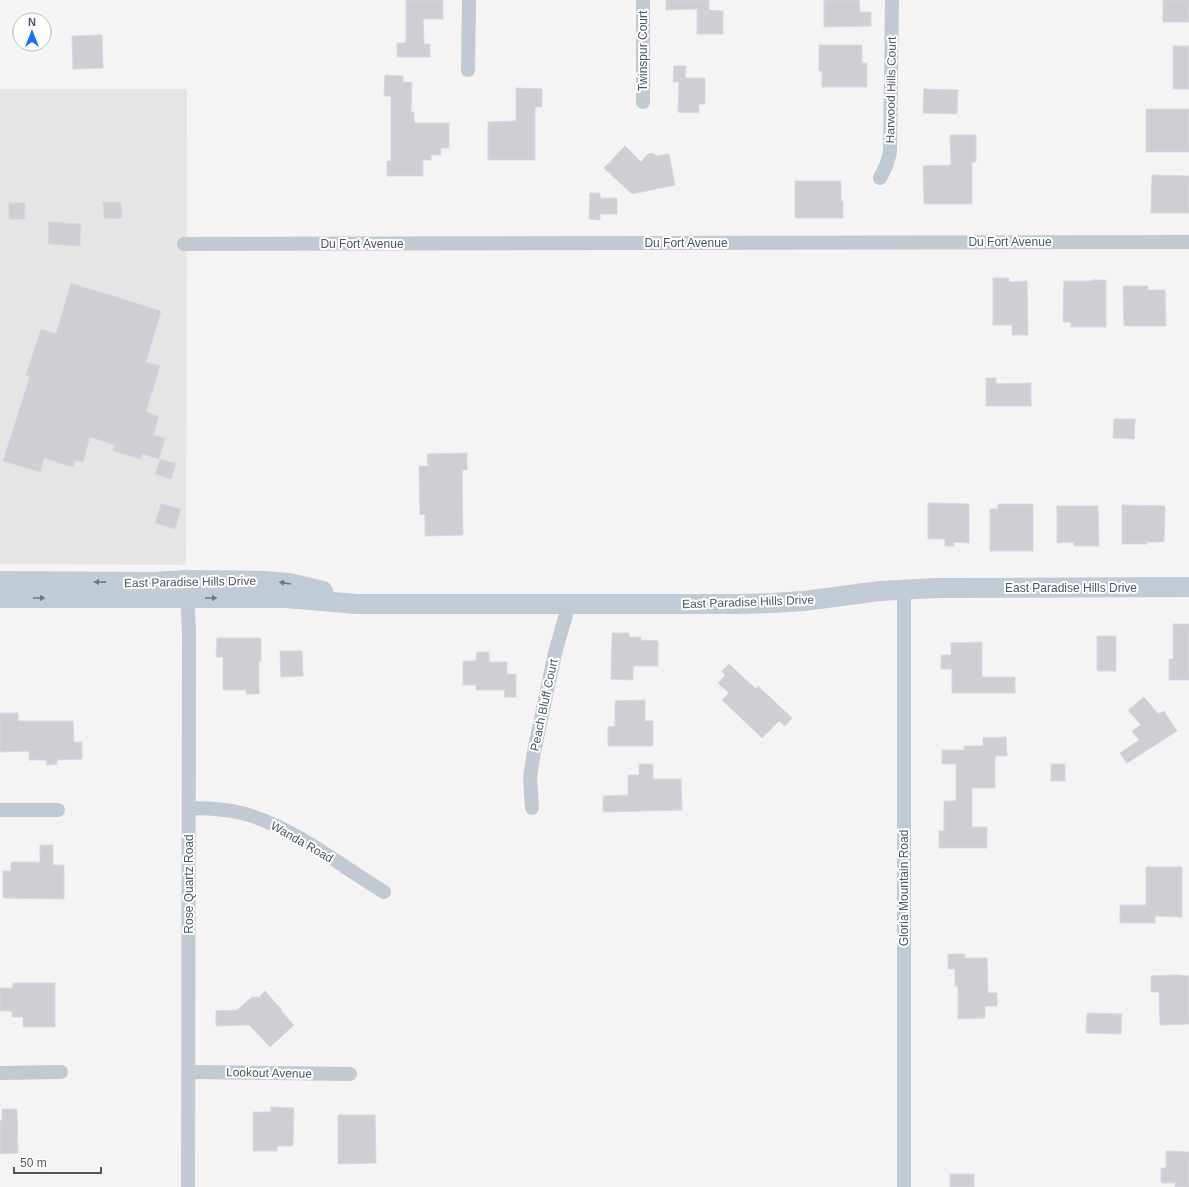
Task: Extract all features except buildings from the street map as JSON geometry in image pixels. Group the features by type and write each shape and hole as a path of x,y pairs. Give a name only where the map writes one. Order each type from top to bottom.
{"main road":[{"name":"East Paradise Hills Drive","path":"0,581 153,582 187,589 357,604 772,603 804,601 904,589 1189,587"},
{"name":"East Paradise Hills Drive","path":"0,598 187,589"}],"street":[{"path":"468,70 469,0"},
{"name":"Twinspur Court","path":"643,0 643,102"},
{"name":"Harwood Hills Court","path":"880,178 890,153 892,0"},
{"name":"Du Fort Avenue","path":"184,244 1189,242"},
{"name":"Rose Quartz Road","path":"187,589 189,633 188,1187"},
{"name":"Gloria Mountain Road","path":"904,589 904,1187"},
{"name":"Peach Bluff Court","path":"532,808 530,777 534,752 556,653 569,604"},
{"name":"Wanda Road","path":"189,808 220,809 252,816 290,832 384,892"},
{"path":"0,810 58,810"},
{"path":"0,1073 61,1072"},
{"name":"Lookout Avenue","path":"189,1072 350,1074"}],"shaded area":[{"path":"0,89 187,89 186,565 0,564"}]}
